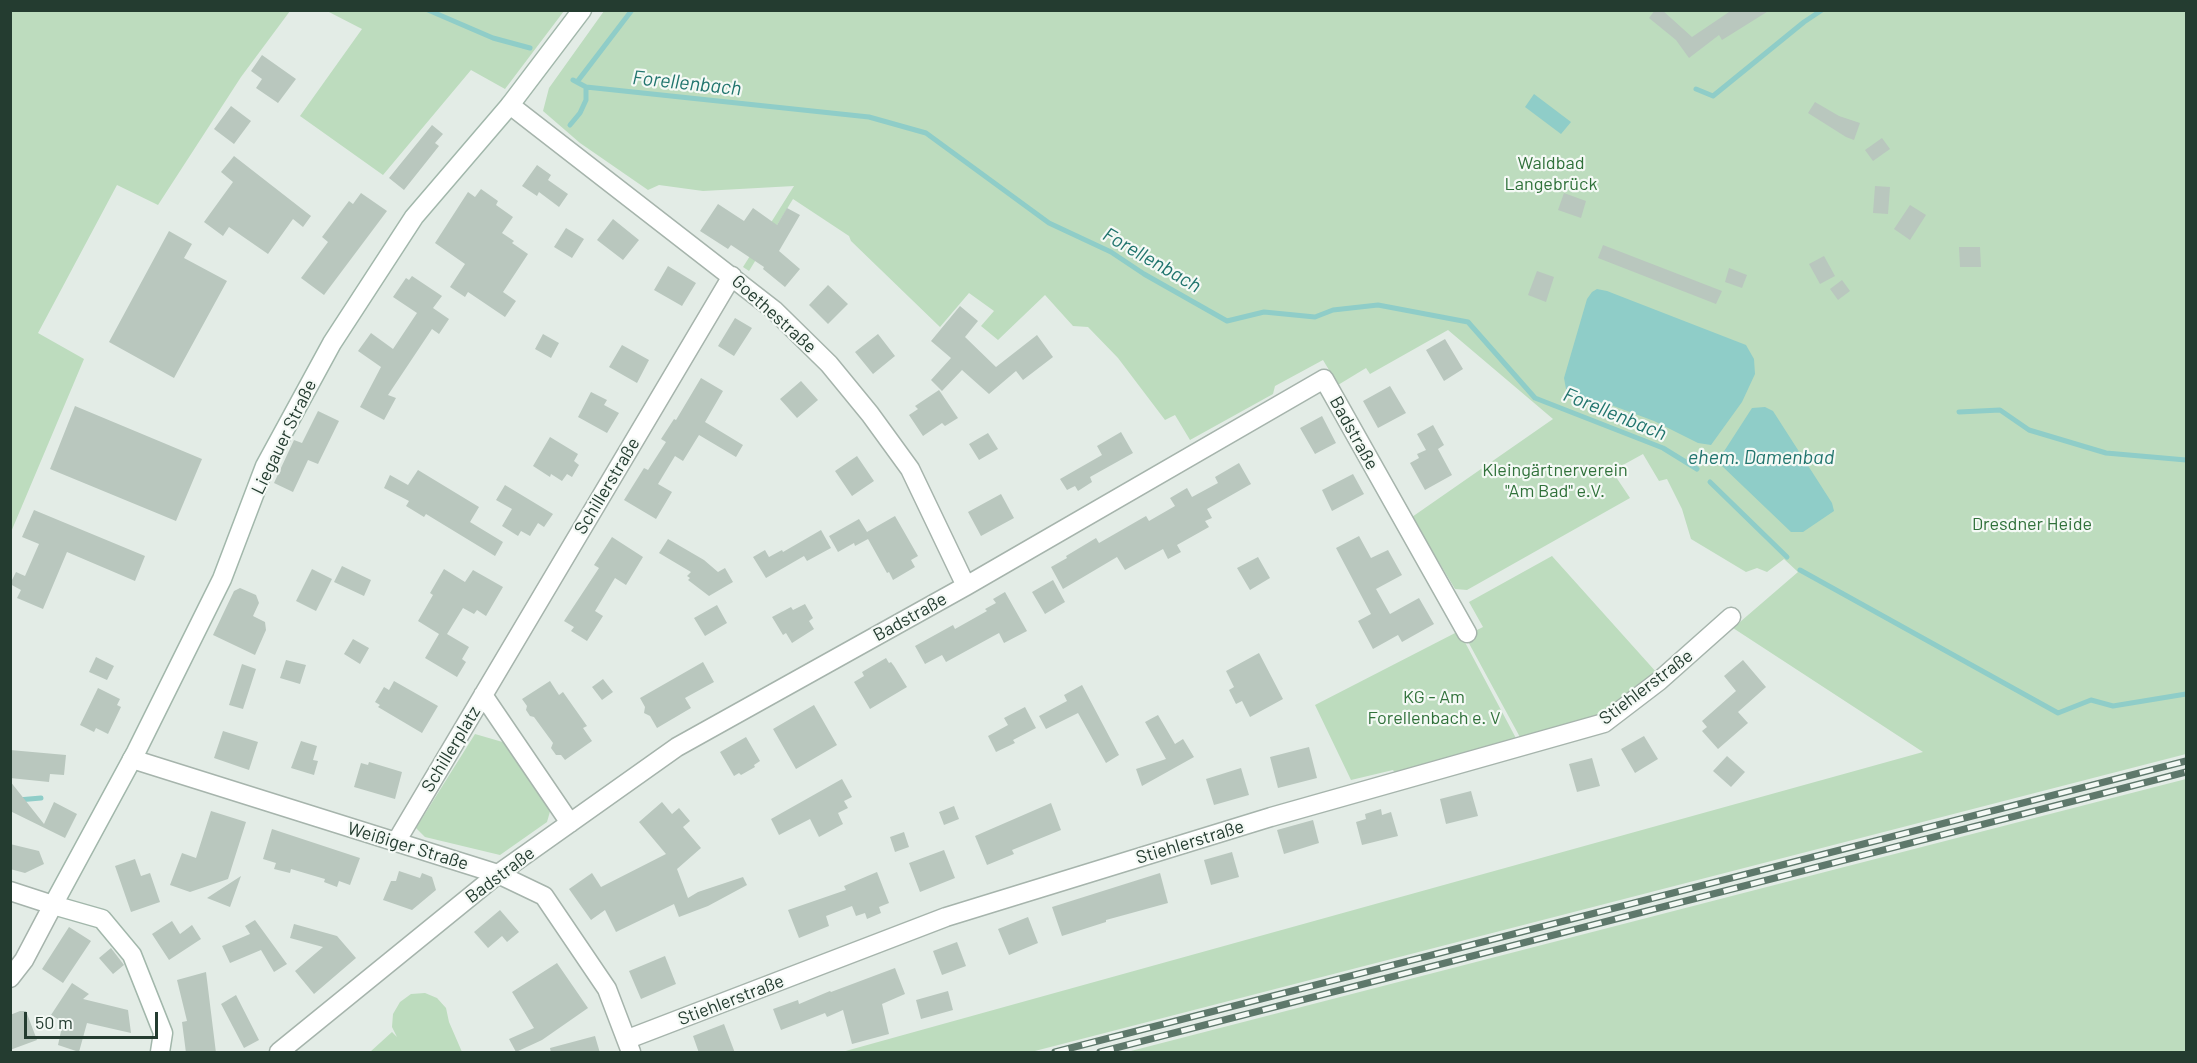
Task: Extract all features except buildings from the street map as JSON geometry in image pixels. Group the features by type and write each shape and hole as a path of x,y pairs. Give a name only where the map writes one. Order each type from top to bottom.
{"street":[{"name":"Liegauer Straße","path":"10,978 24,960 132,759 222,579 265,466 332,343 414,218 510,105 582,10"},
{"name":"Goethestraße","path":"510,105 732,276 774,310 821,356 870,414 910,470 966,586"},
{"name":"Schillerstraße","path":"483,695 732,276"},
{"name":"Badstraße","path":"279,1053 498,874 677,747 966,586 1324,379 1467,633"},
{"name":"Stiehlerstraße","path":"630,1046 946,917 1271,816 1604,723 1659,681 1731,617"},
{"name":"Schillerplatz","path":"396,842 483,695 570,823"},
{"name":"Weißiger Straße","path":"132,759 498,874 544,896 607,989 630,1046"},
{"path":"10,891 102,919 132,955 163,1033 160,1053"}],"green space":[{"path":"11,10 290,11 241,77 158,205 117,185 38,333 84,359 11,532"},
{"path":"327,11 564,11 505,89 471,70 383,175 300,116 362,29"},
{"path":"604,11 2186,11 2186,754 1031,1052 842,1052 1923,752 1733,628 1798,572 1784,559 1767,572 1757,568 1746,572 1691,539 1682,509 1667,479 1659,481 1643,454 1612,471 1630,498 1467,590 1455,589 1412,517 1553,419 1448,330 1370,374 1366,368 1338,385 1323,360 1275,386 1273,394 1190,440 1175,415 1165,420 1118,358 1088,327 1073,326 1045,295 998,340 981,326 994,311 969,293 940,327 851,241 849,236 793,199 749,271 743,267 794,186 703,191 659,185 648,190 580,143 543,111 549,88"},
{"path":"1552,556 1657,673 1615,710 1587,722 1521,739 1465,636 1483,627 1469,602"},
{"name":"KG - Am Forellenbach e. V","path":"1459,631 1518,742 1397,776 1393,770 1351,780 1315,705"},
{"path":"475,734 506,743 551,808 547,822 500,855 425,837 416,828"},
{"path":"2186,779 2186,1052 1127,1052 1980,832"},
{"path":"425,993 437,998 446,1008 449,1022 462,1052 370,1052 392,1032 397,1037 392,1027 393,1014 400,1002 411,994"}],"water":[{"path":"1534,94 1571,122 1561,134 1525,107"},
{"path":"1597,289 1746,345 1754,359 1755,374 1742,402 1711,445 1698,443 1654,421 1611,405 1576,396 1566,389 1564,378 1587,299"},
{"name":"ehem. Damenbad","path":"1765,407 1773,411 1832,503 1834,511 1803,532 1791,532 1722,466 1721,456 1752,408"}],"waterway":[{"name":"Forellenbach","path":"428,10 493,38 530,48"},
{"path":"577,82 632,10"},
{"path":"1696,89 1713,96 1822,10"},
{"name":"Forellenbach","path":"573,80 586,87 869,117 926,133 1049,223 1111,252 1144,274 1227,321 1264,312 1315,317 1333,310 1378,305 1468,322 1535,398 1663,448 1697,469"},
{"path":"570,125 580,113 586,100 586,87"},
{"path":"1959,412 2000,410 2029,430 2106,453 2186,460"},
{"name":"Forellenbach","path":"1710,482 1787,557"},
{"name":"Forellenbach","path":"1800,570 2058,713 2091,700 2113,706 2186,694"},
{"path":"18,800 41,798"}],"railway":[{"path":"1055,1052 2186,761"},
{"path":"1100,1052 2186,772"}],"park label":[{"name":"Waldbad Langebrück","path":"1551,174"},
{"name":"Kleingärtnerverein \"Am Bad\" e.V.","path":"1555,480"},
{"name":"Dresdner Heide","path":"2032,524"}]}
